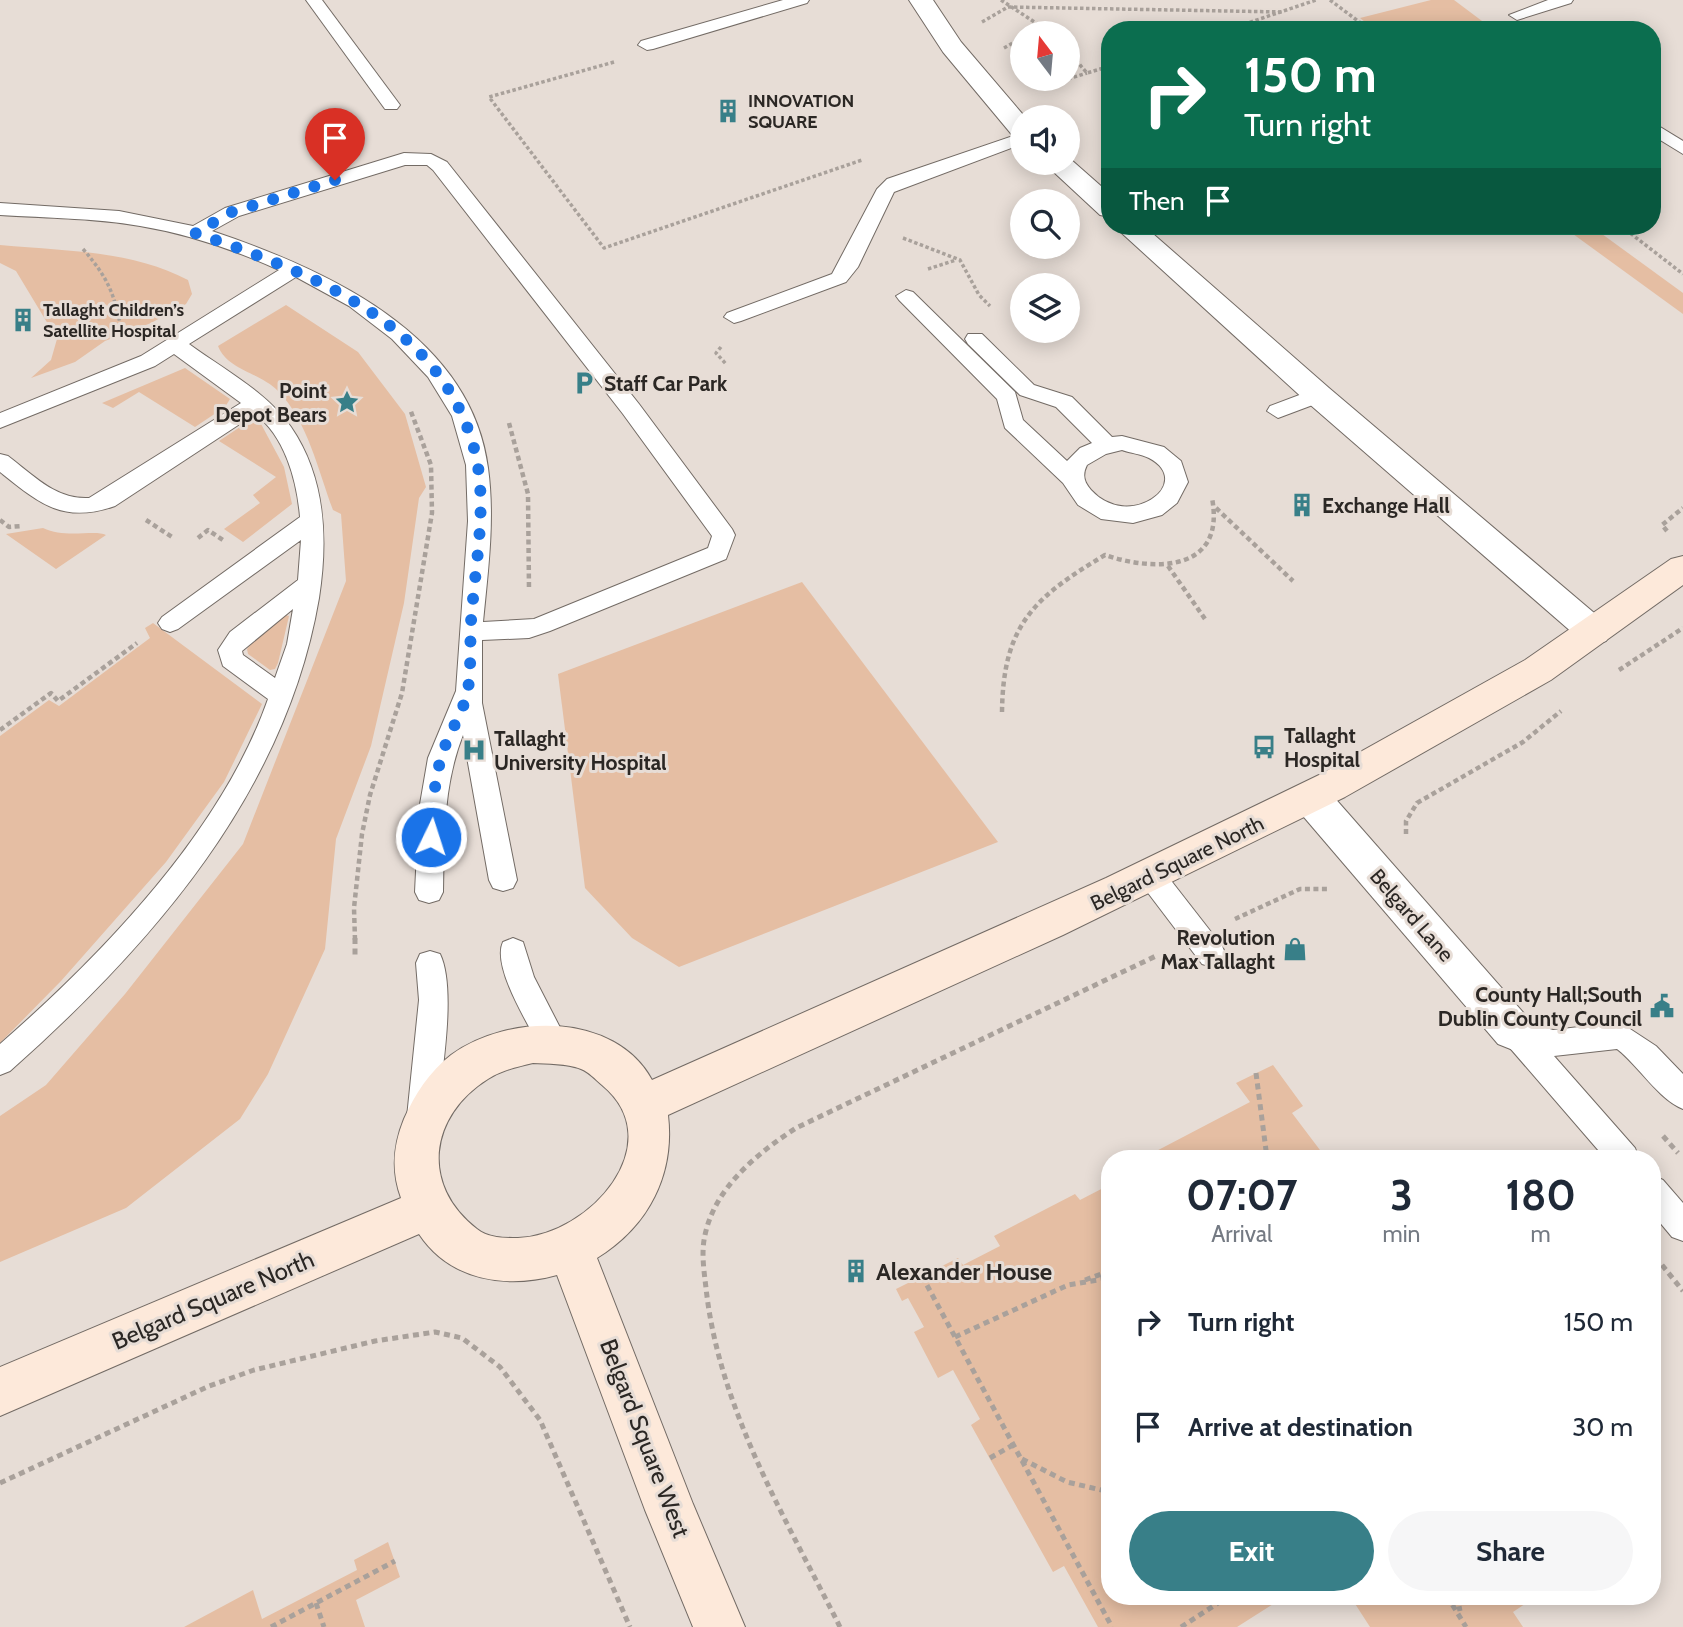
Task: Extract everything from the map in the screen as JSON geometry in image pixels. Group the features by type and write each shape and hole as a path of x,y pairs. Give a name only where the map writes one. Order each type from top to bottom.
{"street":[{"path":"921,0 961,57 1010,116"},
{"path":"1072,175 1101,201"},
{"path":"1138,235 1318,395 1594,632"},
{"name":"Belgard Square North","path":"643,1105 800,1037 1152,877 1311,798 1404,749 1541,668 1683,568"},
{"name":"Belgard Lane","path":"1311,798 1514,1031"},
{"path":"533,1044 554,1045 568,1046 600,1057 626,1077 643,1105 649,1137 645,1172 626,1207 595,1237 571,1249 556,1256 514,1262 473,1253 449,1237 426,1209 416,1179 416,1150 421,1126 439,1095 466,1070 498,1052 533,1044"},
{"name":"Belgard Square North","path":"0,1392 426,1209"},
{"name":"Belgard Square West","path":"571,1249 670,1510 719,1627"}],"lane":[{"path":"314,0 391,105"},
{"path":"647,46 801,0"},
{"path":"1503,0 1523,21"},
{"path":"1517,15 1565,0"},
{"path":"1661,133 1683,149"},
{"path":"734,317 839,278 848,267 886,189 894,183 1010,142"},
{"path":"195,233 232,212 266,201 404,159 431,160 440,166 546,299 724,535 718,553 542,625 529,629 470,632"},
{"path":"0,209 124,218 195,233 293,270 349,298 379,317 417,351 455,398 472,443 480,492 468,691 503,880"},
{"path":"0,421 78,392 176,345 293,270"},
{"path":"915,293 1085,460"},
{"path":"0,1062 40,1028 84,984 180,875 244,782 266,738 302,634 310,583 313,519 306,478 281,427 256,403 176,345"},
{"path":"1017,393 1064,402 1085,460 1077,490 1095,505 1119,514 1137,514 1160,506 1175,493 1178,481 1174,470 1174,455 1138,445 1085,460"},
{"path":"1278,411 1318,395"},
{"path":"0,461 63,506 85,508 107,500 256,403"},
{"path":"170,623 313,519"},
{"path":"281,696 232,660 230,650 239,638 310,583"},
{"path":"429,892 432,810 441,758 468,691"},
{"path":"1152,877 1212,955"},
{"path":"513,950 520,978 554,1045"},
{"path":"421,1126 433,1000 430,963"},
{"path":"1514,1031 1553,1043 1614,1036 1624,1038 1646,1055 1683,1095"},
{"path":"1514,1031 1618,1150"},
{"path":"1661,1200 1683,1226"}],"path":[{"path":"1001,0 1035,21"},
{"path":"1080,8 1081,0"},
{"path":"1255,21 1316,0"},
{"path":"1330,0 1358,21"},
{"path":"976,26 1008,6 1283,12"},
{"path":"994,54 1010,45"},
{"path":"614,62 489,97 604,248 873,156"},
{"path":"1080,65 1087,73"},
{"path":"1080,75 1101,69"},
{"path":"1633,235 1683,274"},
{"path":"898,236 960,260 979,295 997,311"},
{"path":"78,243 110,285 123,337"},
{"path":"1002,712 1001,688 1011,651 1031,609 1058,585 1105,555 1134,564 1168,566 1194,556 1209,540 1215,507 1212,495"},
{"path":"1215,507 1293,581"},
{"path":"1662,525 1683,508"},
{"path":"1168,566 1205,619"},
{"path":"0,730 51,693 58,701 144,638 136,633 158,616 170,623"},
{"path":"1611,675 1683,628"},
{"path":"1407,843 1406,821 1417,803 1523,742 1566,707"},
{"path":"1233,919 1300,889 1341,890"},
{"path":"840,1627 744,1430 726,1380 705,1295 706,1231 739,1171 769,1145 826,1113 1158,955"},
{"path":"1256,1073 1266,1150"},
{"path":"1661,1264 1683,1290"},
{"path":"955,1337 1068,1286 1101,1274"},
{"path":"922,1276 1112,1627"},
{"path":"1068,1286 1101,1280"},
{"path":"0,1483 209,1386 254,1370 375,1340 435,1332 462,1338 500,1367 540,1420 630,1627"},
{"path":"990,1458 1014,1445"},
{"path":"1021,1459 1067,1482 1101,1490"},
{"path":"271,1627 395,1561"},
{"path":"317,1603 324,1627"},
{"path":"1181,1627 1215,1605"},
{"path":"1453,1605 1466,1627"},
{"path":"1459,1605 1461,1616"}],"shaded area":[{"path":"1431,0 1454,0 1482,21 1364,21 1360,18"},
{"path":"1574,235 1603,235 1683,293 1683,314"},
{"path":"0,245 120,257 166,270 188,280 192,294 186,304 151,323 105,341 75,362 31,378 51,360 57,339 16,271 0,263"},
{"path":"286,305 358,352 405,414 426,487 419,498 404,603 371,746 336,839 325,949 268,1074 240,1119 126,1208 0,1262 0,1116 46,1085 125,994 243,844 346,581 341,514 333,510 311,447 297,417 278,391 229,361 218,346"},
{"path":"185,368 230,399 225,407 195,427 139,392 113,408 102,403"},
{"path":"260,422 284,467 292,504 243,542 224,529 260,503 253,495 276,477 219,441 246,423"},
{"path":"43,528 61,533 106,535 56,569 6,534"},
{"path":"802,582 998,842 679,967 632,938 585,888 558,674"},
{"path":"286,615 289,616 278,663 275,669 270,670 248,654 247,649 256,637"},
{"path":"153,623 262,704 224,782 166,862 61,981 0,1043 0,736 49,700 59,706 150,638 145,628"},
{"path":"1273,1065 1303,1106 1292,1113 1320,1150 1158,1150 1250,1102 1236,1083"},
{"path":"1101,1189 1101,1605 1272,1605 1237,1627 1098,1627 1064,1566 1053,1572 971,1425 980,1419 953,1370 938,1378 914,1332 924,1327 908,1298 902,1301 896,1289 958,1258 963,1265 1000,1246 994,1236 1075,1194 1080,1200"},
{"path":"388,1542 400,1577 356,1600 365,1627 184,1627 253,1590 262,1619 357,1570 354,1560"},
{"path":"1356,1605 1524,1605 1513,1612 1523,1627 1370,1627"}],"place":[{"name":"INNOVATION SQUARE","path":"728,111"},
{"name":"Tallaght Children’s Satellite Hospital","path":"23,320"},
{"name":"Staff Car Park","path":"584,383"},
{"name":"Point Depot Bears","path":"347,402"},
{"name":"Exchange Hall","path":"1302,505"},
{"name":"Tallaght Hospital","path":"1264,747"},
{"name":"Tallaght University Hospital","path":"474,750"},
{"name":"Revolution Max Tallaght","path":"1295,949"},
{"name":"County Hall;South Dublin County Council","path":"1662,1006"},
{"name":"Alexander House","path":"856,1271"}],"route":[{"path":"335,180 232,212 195,233 293,270 349,298 379,317 409,342 434,369 455,398 469,433 477,463 480,492 468,691 441,758 432,810 431,837"}]}
